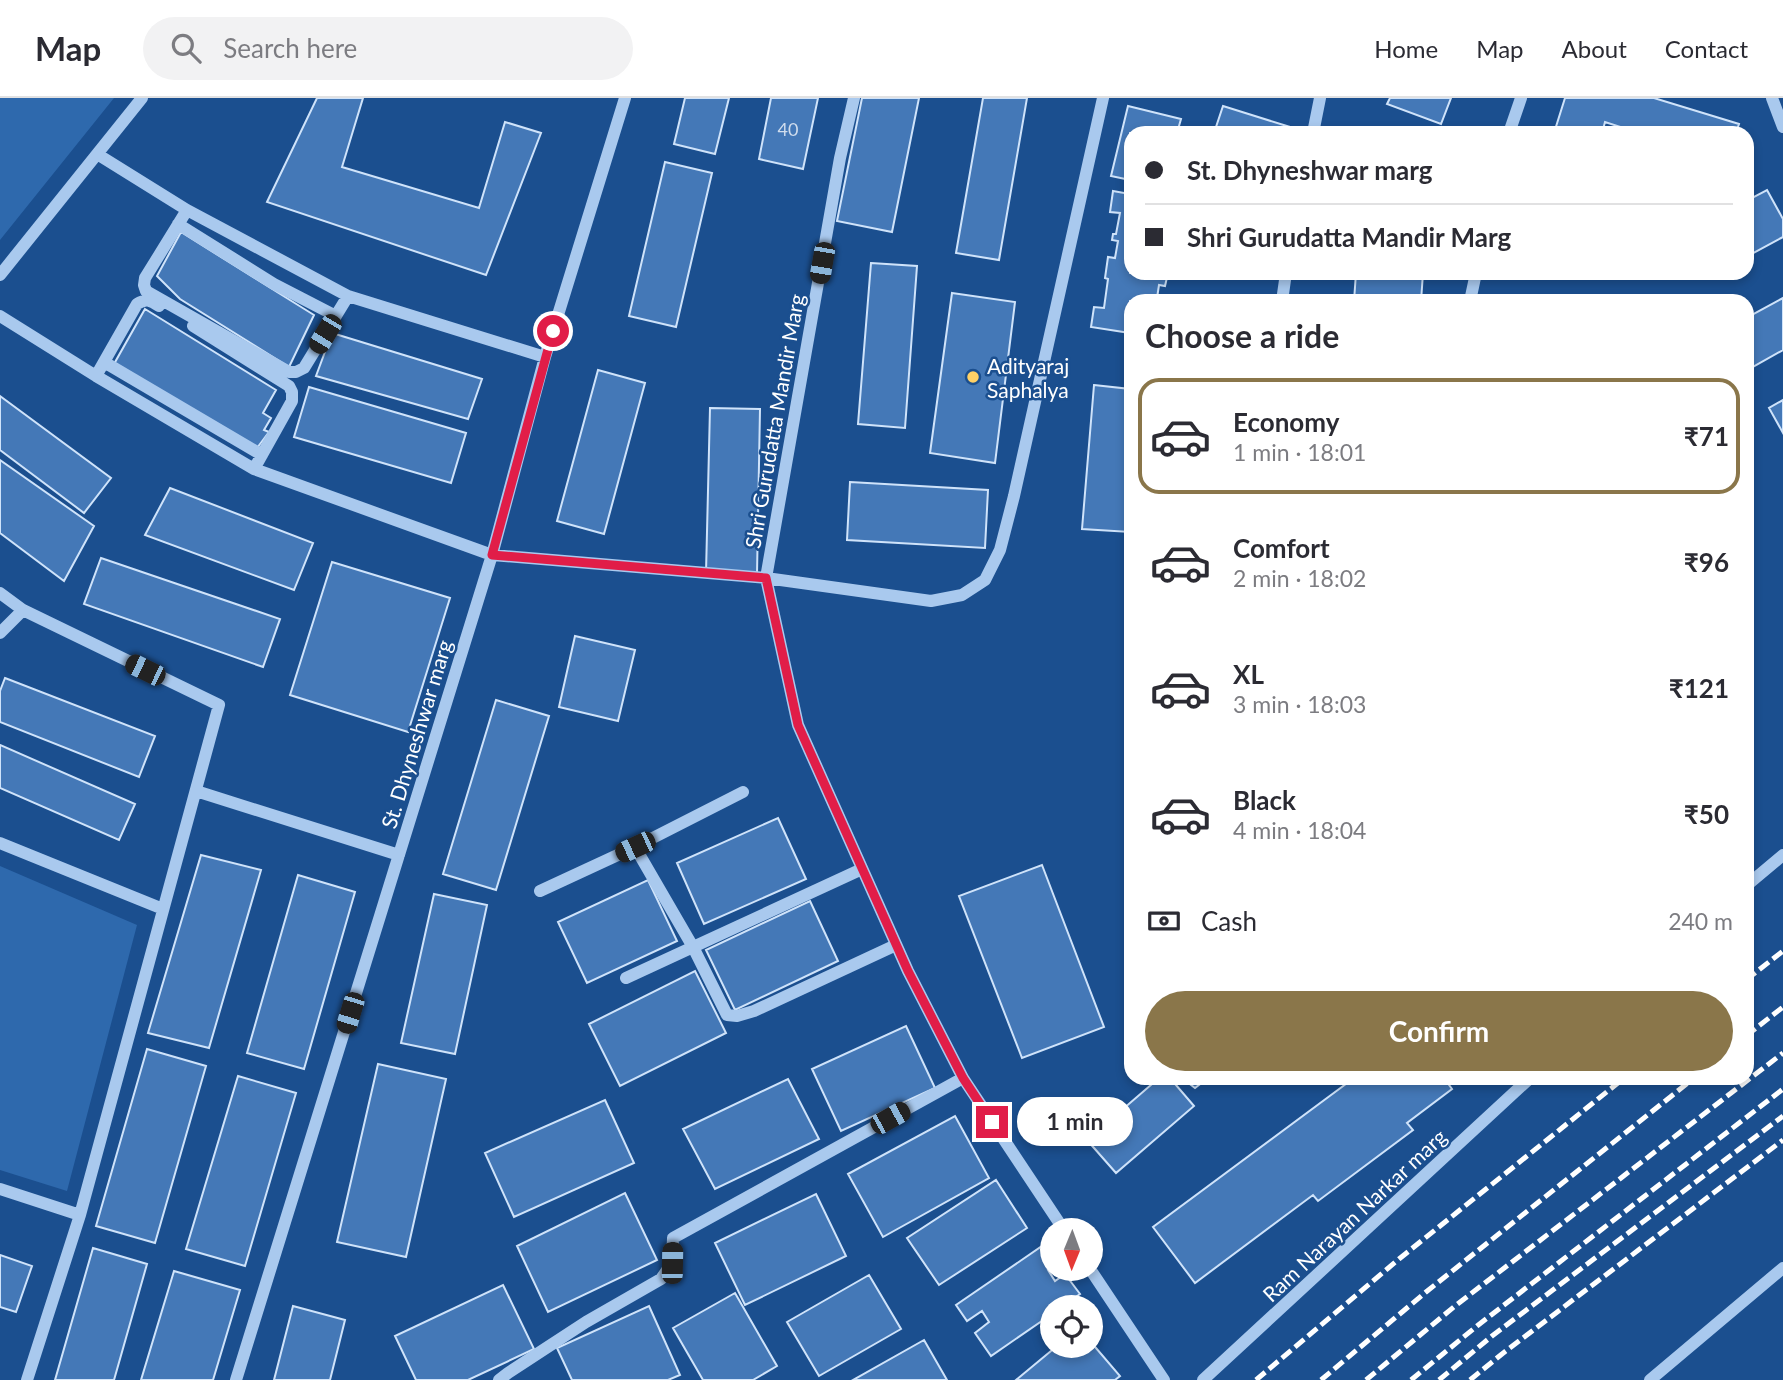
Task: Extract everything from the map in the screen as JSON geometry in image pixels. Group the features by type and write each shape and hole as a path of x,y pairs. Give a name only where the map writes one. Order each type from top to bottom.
{"street":[{"path":"0,275 142,98"},
{"name":"St. Dhyneshwar marg","path":"236,1380 492,555 545,357 625,98"},
{"name":"Shri Gurudatta Mandir Marg","path":"854,98 840,158 766,578 798,725 896,945 963,1078 1056,1218"},
{"path":"0,316 96,376 254,468 492,555 766,578 931,601 962,595 985,580 1000,550 1103,98"},
{"path":"1314,126 1320,98"},
{"path":"1511,126 1521,98"},
{"path":"1772,98 1783,127"},
{"path":"97,154 187,210 348,296 545,357"},
{"path":"187,210 145,278 146,290 289,372 304,368 348,296"},
{"path":"178,224 274,284 336,316"},
{"path":"96,376 137,304 149,299 289,386 292,401 254,468"},
{"path":"104,362 261,455"},
{"path":"0,593 23,610 219,705 80,1215 27,1380"},
{"path":"0,634 23,610"},
{"path":"196,790 399,855"},
{"path":"540,891 743,792"},
{"path":"0,843 163,909"},
{"path":"635,847 693,947 727,1015 737,1016 754,1011 896,945"},
{"path":"1754,879 1783,855"},
{"path":"626,978 862,869"},
{"path":"499,1380 586,1322 661,1279 672,1263 673,1238 963,1078"},
{"name":"Ram Narayan Narkar marg","path":"1203,1380 1522,1085"},
{"path":"0,1189 80,1215"},
{"path":"1650,1380 1783,1268"},
{"path":"1098,1281 1164,1380"}],"shaded area":[{"path":"0,98 114,98 0,240"},
{"path":"0,866 137,925 67,1191 0,1170"}],"building":[{"path":"317,98 363,98 342,167 479,208 505,122 541,133 486,275 267,202"},
{"path":"685,98 729,98 715,154 674,144"},
{"path":"771,98 818,98 803,169 759,159"},
{"path":"862,98 919,98 892,232 837,221"},
{"path":"983,98 1027,98 999,260 956,253"},
{"path":"1390,98 1451,98 1441,124 1387,104"},
{"path":"1565,98 1654,98 1739,124 1617,126 1605,122 1604,126 1556,126"},
{"path":"1128,106 1181,119 1179,126 1124,126 1124,179 1111,176"},
{"path":"1223,106 1287,126 1216,126"},
{"path":"665,162 712,173 676,327 629,316"},
{"path":"1767,190 1783,219 1783,237 1754,253 1754,197"},
{"path":"1113,191 1124,193 1124,280 1166,280 1165,286 1159,285 1158,294 1124,294 1124,332 1091,327 1094,307 1104,308 1108,257 1115,258 1118,241 1112,240 1113,234 1116,234 1120,213 1110,212"},
{"path":"181,232 314,315 289,367 180,299 157,276"},
{"path":"871,263 917,266 905,428 858,424"},
{"path":"1356,280 1422,280 1422,294 1354,294"},
{"name":"Adityaraj Saphalya","path":"952,293 1015,302 995,463 930,453"},
{"path":"1783,298 1783,350 1754,366 1754,314"},
{"path":"145,309 276,390 263,413 271,418 264,430 269,432 257,448 114,364"},
{"path":"332,333 482,379 468,419 316,376"},
{"path":"598,370 645,383 604,534 557,521"},
{"path":"1094,385 1124,388 1124,532 1082,529"},
{"path":"309,387 466,433 451,483 294,437"},
{"path":"0,396 111,478 84,513 0,450"},
{"path":"1783,400 1783,433 1769,408"},
{"path":"710,408 760,409 757,574 706,573"},
{"path":"0,460 94,526 64,581 0,533"},
{"path":"850,482 988,490 985,548 847,540"},
{"path":"170,488 313,543 294,590 145,535"},
{"path":"101,558 280,619 263,667 84,604"},
{"path":"332,562 450,598 408,732 290,695"},
{"path":"575,636 635,650 618,721 559,707"},
{"path":"5,678 155,736 139,777 0,722 0,691"},
{"path":"496,700 549,716 496,890 443,874"},
{"path":"0,745 135,804 119,840 0,788"},
{"path":"778,818 806,879 704,924 677,863"},
{"path":"201,855 261,870 209,1048 148,1033"},
{"path":"1042,865 1104,1027 1022,1058 959,896"},
{"path":"298,875 355,892 304,1069 247,1053"},
{"path":"648,880 677,941 587,983 558,922"},
{"path":"434,894 487,905 455,1054 401,1043"},
{"path":"810,901 838,961 735,1010 706,950"},
{"path":"695,971 726,1033 620,1086 589,1024"},
{"path":"906,1026 935,1088 841,1131 812,1069"},
{"path":"147,1049 206,1066 155,1243 96,1226"},
{"path":"378,1064 446,1079 406,1257 337,1242"},
{"path":"238,1076 296,1093 245,1266 186,1249"},
{"path":"788,1079 819,1139 715,1189 683,1129"},
{"path":"1151,1085 1176,1085 1194,1106 1116,1173 1087,1140"},
{"path":"1345,1085 1449,1085 1452,1089 1407,1123 1413,1130 1318,1201 1313,1195 1195,1283 1153,1227"},
{"path":"605,1100 634,1163 514,1217 485,1153"},
{"path":"955,1116 989,1178 883,1237 848,1174"},
{"path":"996,1180 1027,1228 939,1285 907,1238"},
{"path":"625,1193 657,1260 548,1312 517,1246"},
{"path":"816,1194 846,1256 745,1305 715,1243"},
{"path":"1040,1247 1040,1281 1070,1281 1080,1294 1040,1295 1040,1322 991,1356 975,1333 989,1322 982,1311 967,1321 956,1305"},
{"path":"93,1248 147,1264 114,1380 55,1380"},
{"path":"0,1255 32,1266 16,1312 0,1307"},
{"path":"174,1271 240,1290 213,1380 141,1380"},
{"path":"869,1275 901,1329 819,1376 787,1322"},
{"path":"503,1285 534,1349 468,1380 416,1380 395,1336"},
{"path":"735,1293 777,1366 753,1380 703,1380 673,1328"},
{"path":"293,1306 345,1320 330,1380 274,1380"},
{"path":"649,1306 680,1375 668,1380 572,1380 557,1348"},
{"path":"924,1340 947,1380 853,1380"},
{"path":"1103,1356 1120,1376 1115,1380 1016,1380 1043,1358"}],"railway":[{"path":"1754,974 1783,951"},
{"path":"1754,1030 1783,1007"},
{"path":"1754,1075 1783,1053"},
{"path":"1256,1380 1399,1259 1615,1085"},
{"path":"1321,1380 1426,1292 1685,1085"},
{"path":"1366,1380 1455,1306 1742,1085"},
{"path":"1411,1380 1783,1089"},
{"path":"1439,1380 1492,1336 1783,1116"},
{"path":"1470,1380 1783,1140"}],"place":[{"name":"Adityaraj Saphalya","path":"973,377"}],"route":[{"path":"553,331 492,555 766,578 798,725 908,971 963,1078 992,1122"}]}
